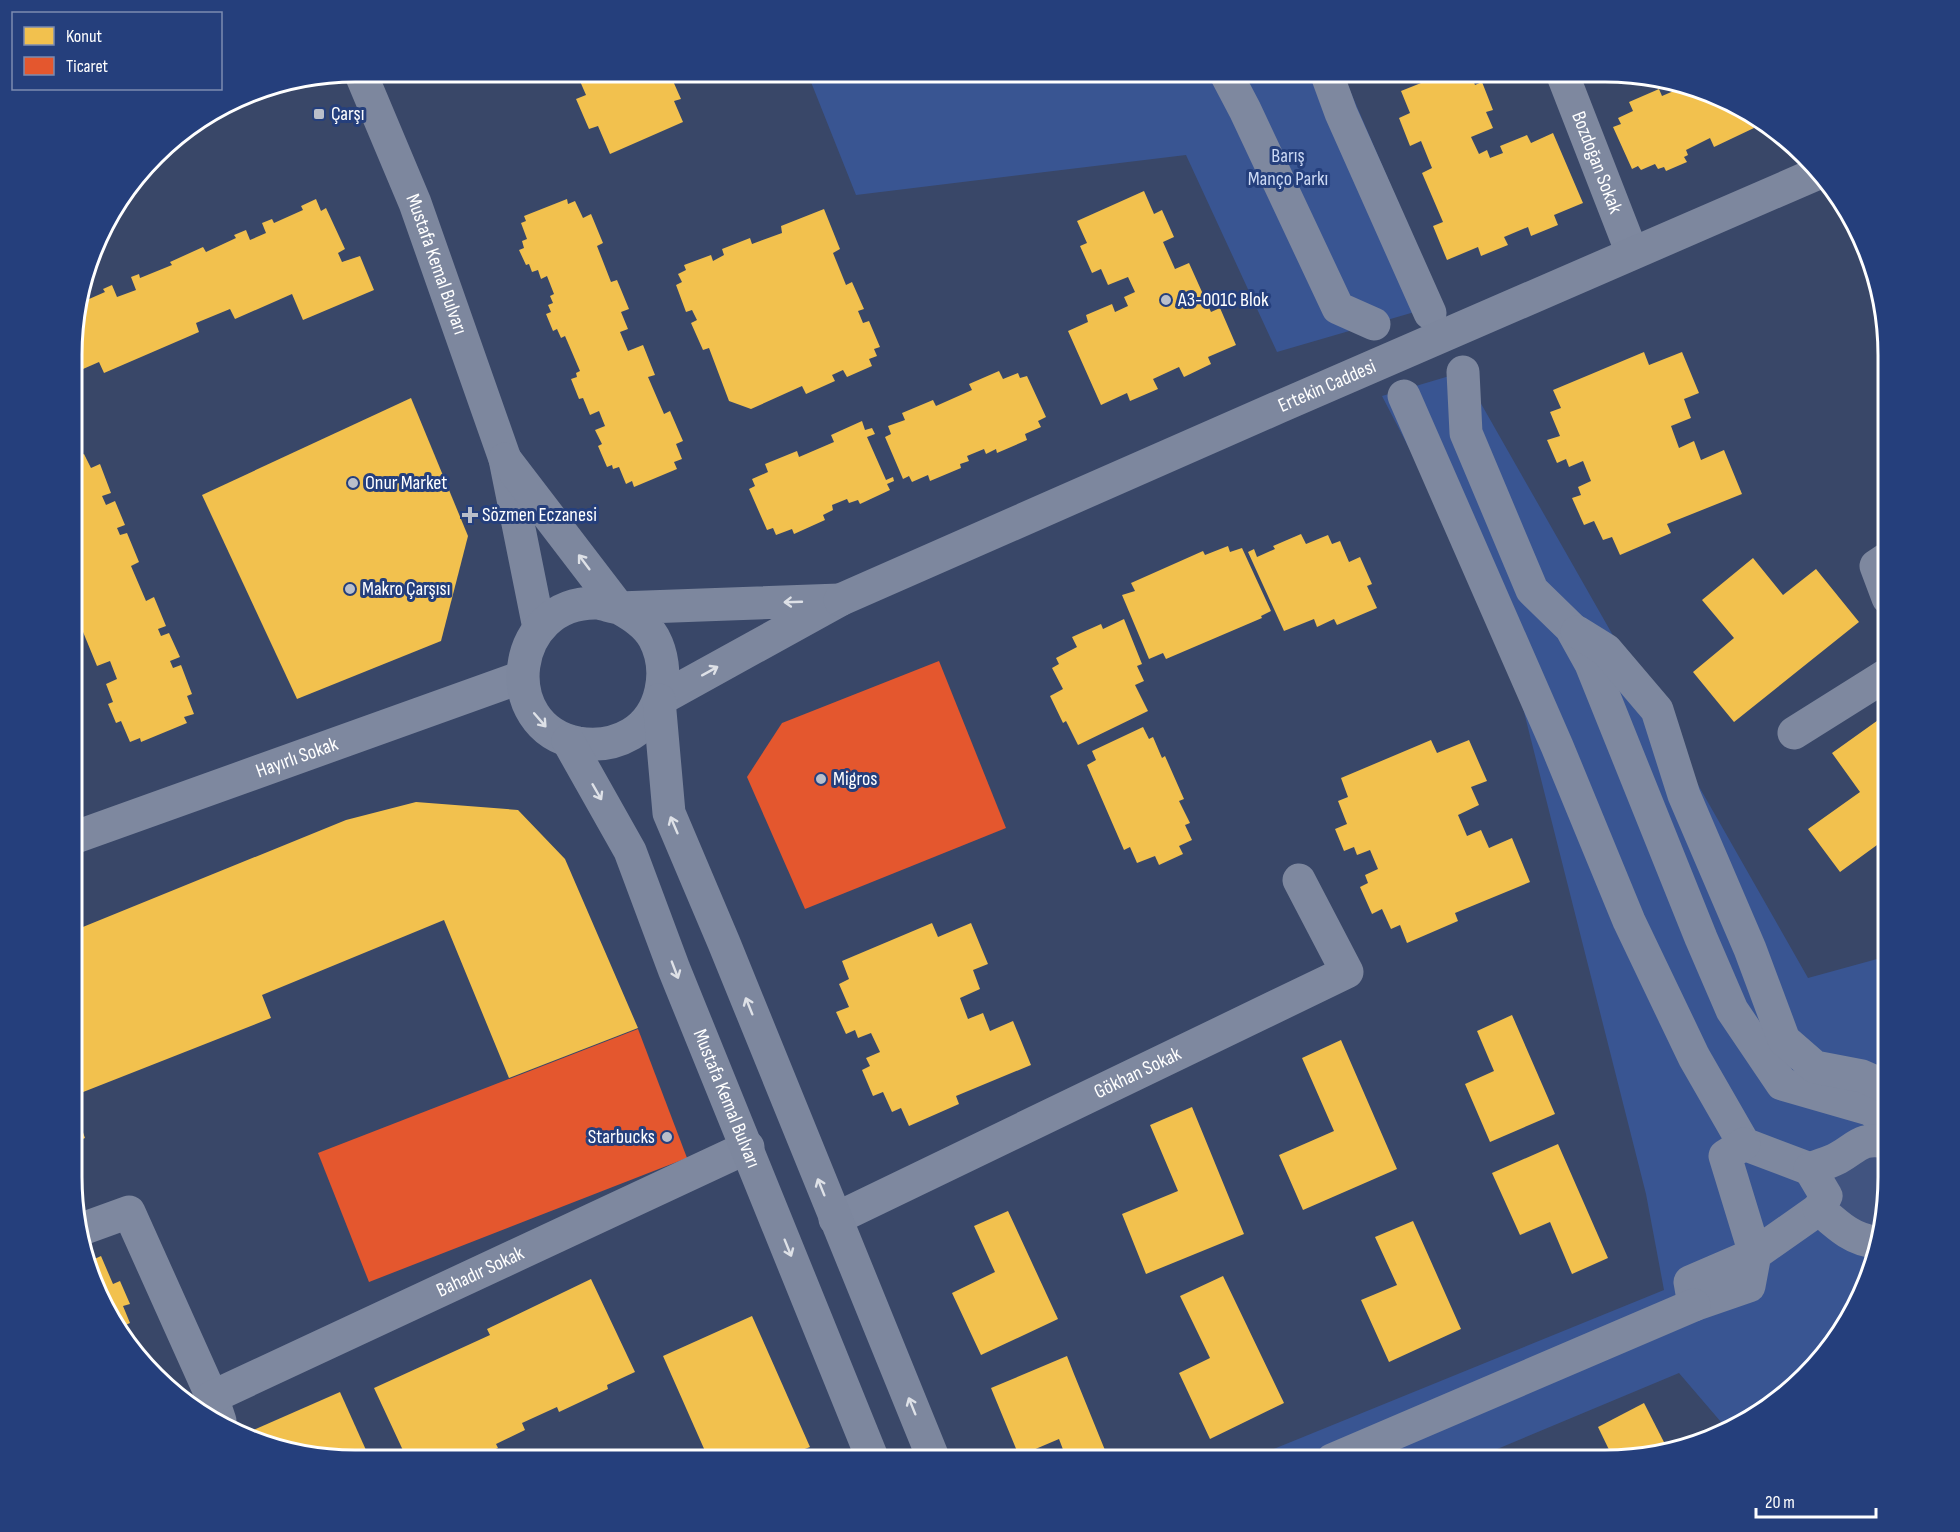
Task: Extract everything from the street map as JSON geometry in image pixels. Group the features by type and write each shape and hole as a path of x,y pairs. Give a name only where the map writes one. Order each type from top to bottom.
{"main road":[{"name":"Mustafa Kemal Bulvarı","path":"364,82 416,203 504,459"},
{"name":"Ertekin Caddesi","path":"659,700 840,600 1810,176"},
{"path":"504,459 619,608 638,619 653,636 662,656 664,678 659,700 649,719 631,734 611,743 589,745 568,741 549,731 535,716 526,698 522,677 523,659 539,628 556,614 576,606 598,603 619,608 840,600"},
{"path":"504,459 539,628"},
{"path":"659,700 669,813 930,1450"},
{"name":"Mustafa Kemal Bulvarı","path":"568,741 630,851 674,969 869,1450"}],"street":[{"path":"1230,82 1338,308 1374,324"},
{"path":"1330,82 1341,113 1430,313"},
{"name":"Bozdoğan Sokak","path":"1566,82 1632,253"},
{"path":"1463,372 1466,433 1532,590 1571,628 1606,650 1657,710 1684,795 1750,949 1784,1040 1815,1067 1862,1076 1878,1083"},
{"path":"1355,1450 1694,1305 1690,1282 1755,1254 1819,1209 1826,1196 1810,1169 1744,1144 1694,1057 1629,921 1557,746 1404,396"},
{"path":"1571,628 1591,664 1732,1010 1782,1084 1872,1110 1878,1116"},
{"name":"Hayırlı Sokak","path":"82,835 522,677"},
{"path":"1794,733 1878,680"},
{"name":"Gökhan Sokak","path":"835,1219 1347,972 1299,880"},
{"path":"1810,1169 1838,1158 1855,1144 1878,1140"},
{"path":"1744,1144 1725,1156 1755,1254"},
{"name":"Bahadır Sokak","path":"216,1409 748,1148"},
{"path":"1819,1209 1845,1232 1863,1241 1869,1241"},
{"path":"88,1227 129,1212 216,1409"}],"green space":[{"name":"Barış Manço Parkı","path":"811,82 1346,82 1442,304 1277,352 1186,155 856,195"},
{"path":"1463,372 1808,978 1878,959 1878,1176 1875,1212 1863,1264 1841,1313 1810,1356 1771,1393 1722,1423 1679,1373 1495,1450 1272,1450 1664,1290 1646,1194 1503,629 1382,396"}],"shaded area":[{"path":"1864,1148 1878,1152 1877,1194 1872,1230 1850,1231 1825,1171"}],"building: Konut":[{"path":"580,82 673,82 681,99 674,101 683,122 610,154 598,126 589,129 576,99 586,95"},
{"path":"1424,82 1474,82 1475,85 1482,82 1493,110 1486,112 1493,128 1471,137 1479,154 1487,150 1490,158 1503,153 1500,146 1527,135 1531,143 1553,133 1583,203 1554,215 1558,225 1531,236 1528,227 1504,237 1508,245 1481,256 1478,247 1447,260 1433,226 1443,222 1422,173 1432,168 1421,141 1410,146 1399,118 1410,113 1401,91"},
{"path":"1659,89 1662,96 1673,91 1692,97 1741,119 1754,128 1714,147 1710,138 1686,150 1688,155 1684,157 1687,162 1666,171 1664,167 1658,169 1655,164 1641,170 1638,166 1632,169 1613,127 1621,124 1618,118 1633,111 1629,102"},
{"name":"A3-001C Blok","path":"1144,191 1154,214 1162,210 1174,237 1163,242 1175,269 1189,263 1211,312 1220,308 1236,345 1208,357 1211,364 1184,377 1179,367 1153,379 1158,389 1130,401 1127,393 1101,405 1068,331 1088,322 1086,315 1112,304 1115,312 1128,306 1124,297 1135,292 1128,277 1108,285 1101,269 1092,273 1080,246 1087,243 1077,221"},
{"path":"316,199 321,211 326,208 345,249 338,253 342,262 360,256 374,290 303,320 292,294 235,319 230,309 196,323 199,332 104,373 99,362 83,369 83,338 89,299 105,292 103,289 112,285 117,297 136,290 131,277 139,274 140,278 172,265 170,262 203,247 206,252 236,238 234,235 246,230 250,240 266,233 262,223 272,219 274,223 303,210 301,206"},
{"path":"567,199 568,204 575,201 583,218 591,214 603,243 597,246 611,282 617,280 629,309 621,312 628,329 620,332 628,351 643,345 655,375 648,377 664,414 670,411 683,441 676,444 682,459 674,462 677,469 634,487 632,481 626,484 619,467 613,469 612,465 607,467 598,446 602,444 595,430 605,426 599,411 590,415 583,398 579,399 571,379 577,377 576,373 580,371 565,336 561,338 557,329 553,331 546,314 551,312 548,305 553,303 550,296 554,294 547,276 541,279 538,270 532,272 519,250 524,248 522,241 527,239 521,223 526,221 524,216"},
{"path":"824,209 840,249 833,253 846,285 852,282 864,309 858,311 863,323 869,321 880,347 874,349 877,356 869,359 872,366 847,377 843,370 832,375 835,381 806,394 802,386 751,409 729,401 709,348 703,350 691,323 697,320 692,310 686,312 676,285 682,282 678,274 686,270 684,265 711,255 713,261 724,255 722,249 750,238 752,244 782,233 781,226"},
{"path":"1644,352 1649,365 1682,352 1699,393 1684,399 1691,418 1671,426 1679,448 1694,441 1701,460 1724,450 1742,494 1667,524 1671,533 1620,555 1612,537 1603,540 1594,521 1584,525 1572,498 1581,495 1578,487 1591,481 1583,461 1569,467 1566,459 1557,463 1547,440 1560,436 1550,412 1561,408 1553,390"},
{"path":"999,371 1003,379 1018,373 1020,378 1027,376 1046,417 1038,421 1041,427 1025,434 1027,440 997,453 996,449 986,454 984,449 967,456 969,461 960,464 961,468 930,481 928,475 912,482 909,476 903,479 885,437 891,434 888,426 905,420 902,413 933,400 936,406 972,390 969,384"},
{"name":"Makro Çarşısı","path":"411,398 468,536 441,641 297,699 202,495"},
{"path":"862,421 865,430 872,428 875,434 867,437 886,480 893,477 894,481 887,484 890,490 860,504 858,500 849,503 847,499 832,505 833,510 823,515 825,520 794,534 792,529 776,535 773,528 767,530 749,489 755,486 752,479 768,472 765,464 797,451 799,457 834,442 831,435"},
{"path":"84,454 91,468 100,464 111,493 102,496 106,505 115,501 125,525 117,528 120,535 127,533 139,562 131,566 146,601 154,597 166,626 158,629 161,636 169,633 180,657 170,661 173,668 181,665 192,694 187,696 194,714 184,717 187,723 141,742 140,738 130,742 121,721 116,723 108,704 113,702 106,684 117,679 110,661 97,666 82,629 82,455"},
{"path":"1301,534 1306,544 1328,535 1332,544 1340,541 1349,562 1360,557 1372,584 1367,586 1377,608 1337,625 1334,619 1317,627 1314,619 1284,631 1248,552 1254,549 1257,557 1275,549 1273,546"},
{"path":"1228,546 1230,552 1242,548 1271,611 1261,616 1262,618 1166,659 1163,653 1149,659 1122,595 1135,591 1131,583 1203,551 1205,555"},
{"path":"1753,558 1783,595 1816,569 1859,622 1734,722 1693,672 1734,638 1702,600"},
{"path":"1124,619 1142,664 1137,666 1144,681 1135,685 1148,711 1078,745 1066,721 1063,723 1050,696 1063,689 1052,668 1059,664 1056,658 1077,647 1072,637 1101,624 1103,629"},
{"path":"1878,720 1878,844 1840,872 1808,829 1860,792 1832,753"},
{"path":"1143,727 1149,739 1153,737 1162,758 1165,756 1184,799 1179,801 1190,823 1185,825 1192,840 1179,846 1183,854 1159,865 1155,856 1137,863 1130,847 1124,850 1087,765 1096,760 1092,751"},
{"path":"1431,740 1437,753 1469,740 1487,781 1471,787 1479,805 1458,815 1467,836 1481,830 1489,848 1512,838 1530,882 1455,913 1458,921 1407,943 1400,925 1391,929 1382,909 1372,914 1360,887 1368,883 1365,875 1378,869 1370,850 1357,855 1354,847 1344,851 1335,829 1347,824 1338,801 1348,797 1341,778"},
{"path":"416,802 518,810 565,859 638,1028 509,1078 444,920 262,995 271,1018 82,1092 82,927 346,820"},
{"path":"932,923 938,937 971,923 988,964 973,970 980,989 960,998 968,1019 983,1013 990,1031 1013,1021 1031,1065 956,1096 959,1104 909,1126 901,1108 892,1112 883,1092 873,1096 862,1070 870,1066 866,1058 880,1052 871,1033 858,1038 855,1030 846,1034 836,1012 849,1007 839,984 849,979 842,961"},
{"path":"1512,1015 1555,1114 1490,1142 1465,1084 1494,1071 1477,1031"},
{"path":"1341,1040 1397,1169 1303,1210 1279,1155 1334,1131 1302,1058"},
{"path":"1192,1107 1244,1234 1146,1274 1122,1214 1178,1191 1150,1125"},
{"path":"1558,1144 1608,1258 1572,1274 1550,1222 1520,1235 1492,1173"},
{"path":"1008,1211 1058,1319 981,1355 952,1293 995,1272 974,1226"},
{"path":"1413,1221 1461,1329 1389,1362 1361,1300 1397,1285 1375,1237"},
{"path":"101,1256 113,1284 120,1281 130,1304 123,1306 130,1323 127,1324 119,1313 103,1281 95,1259"},
{"path":"1223,1276 1284,1403 1210,1439 1179,1373 1210,1358 1180,1296"},
{"path":"591,1279 635,1372 607,1385 608,1389 559,1412 557,1407 522,1423 525,1430 496,1444 498,1448 493,1450 403,1450 374,1388 490,1335 487,1329"},
{"path":"752,1316 810,1447 802,1450 705,1450 663,1356"},
{"path":"1067,1356 1105,1450 1063,1450 1059,1439 1033,1450 1017,1450 991,1388"},
{"path":"340,1392 366,1450 303,1444 254,1430"},
{"path":"1644,1403 1664,1442 1609,1450 1598,1427"}],"building: Ticaret":[{"path":"939,661 1006,828 805,909 747,777 782,723"},
{"path":"638,1029 687,1158 369,1282 318,1153"}],"place":[{"name":"Çarşı","path":"319,114"},
{"name":"A3-001C Blok","path":"1166,300"},
{"name":"Onur Market","path":"353,483"},
{"name":"Sözmen Eczanesi","path":"470,515"},
{"name":"Makro Çarşısı","path":"350,589"},
{"name":"Migros","path":"821,779"},
{"name":"Starbucks","path":"667,1137"}]}
